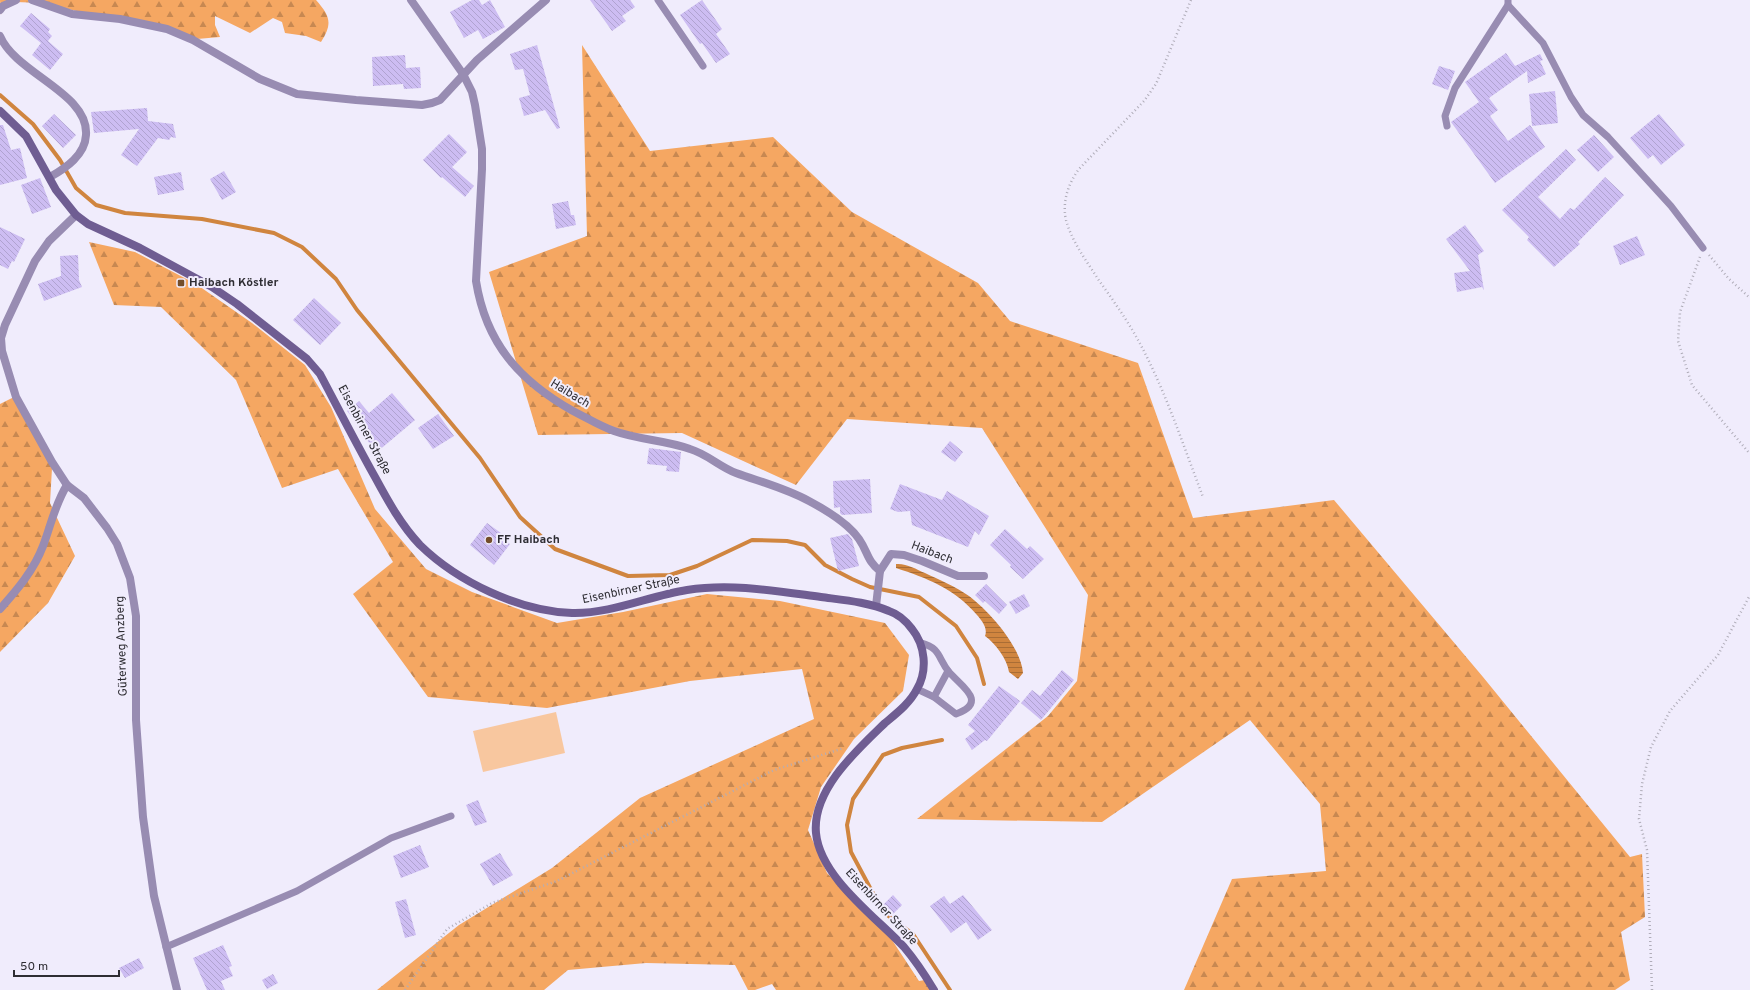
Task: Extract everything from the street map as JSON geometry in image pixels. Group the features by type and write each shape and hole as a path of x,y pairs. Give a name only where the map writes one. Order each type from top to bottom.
{"main road":[{"name":"Eisenbirner Straße","path":"0,111 26,136 63,200 76,215 88,224 140,248 212,287 237,304 307,359 320,374 392,508 407,531 430,553 453,571 480,587 523,604 571,613 591,612 669,593 718,587 755,588 846,600 876,606 892,612 905,621 914,630 921,644 924,669 917,689 908,702 844,765 829,787 819,808 816,823 816,837 823,857 834,874 850,893 905,949 934,990"}],"street":[{"path":"1,7 16,0"},
{"path":"32,0 72,14 120,19 168,29 193,40 260,79 297,94 422,105 432,104 440,100 463,74 546,0"},
{"name":"Haibach","path":"411,0 463,74 472,92 476,105 482,148 481,191 475,266 478,297 488,326 497,344 518,371 543,393 598,424 635,437 691,449 735,472 778,486 811,502 854,533 880,575"},
{"path":"0,36 16,60 73,104 81,114 87,131 84,149 68,165 50,177"},
{"name":"Güterweg Anzberg","path":"76,215 41,251 5,325 1,338 5,364 16,397 66,485 84,498 117,544 130,578 136,616 136,720 143,817 154,896 178,990"},
{"path":"0,609 19,588 35,565 43,546 54,509 66,485"},
{"name":"Haibach","path":"876,606 880,575 891,554 904,555 958,576 984,576"}],"lane":[{"path":"658,0 703,66"},
{"path":"1447,126 1444,116 1455,88 1508,2 1543,43 1571,97 1583,115 1608,137 1671,206 1703,248"},
{"path":"917,689 934,697 956,714 963,712 970,704 971,694 948,671 935,648 921,644"},
{"path":"934,697 948,671"},
{"path":"166,947 297,891 391,838 451,816"}],"path":[{"path":"1190,0 1156,84 1144,101 1079,169 1072,179 1067,191 1065,205 1066,219 1081,254 1125,318 1150,365 1203,497"},
{"path":"1703,248 1729,279 1750,298"},
{"path":"1703,248 1680,312 1678,341 1692,385 1750,454"},
{"path":"1652,990 1647,850 1639,819 1642,784 1651,747 1670,711 1718,655 1750,595"},
{"path":"405,990 447,929 492,903 557,881 774,770 845,748"}],"green space":[{"path":"0,0 316,0 327,15 328,25 321,42 306,36 285,33 282,22 273,18 250,33 215,16 215,25 220,37 197,39 42,3 16,2 2,9 1,15"},
{"path":"582,45 650,151 773,137 852,212 978,283 1010,321 1138,363 1193,518 1334,500 1483,677 1630,857 1642,854 1645,917 1621,932 1630,980 1615,990 1184,990 1232,879 1326,871 1320,804 1250,720 1102,822 917,819 1048,716 1077,681 1088,595 982,428 847,419 796,485 682,433 538,435 489,272 587,236"},
{"path":"89,242 135,252 196,284 252,323 305,365 331,407 375,509 426,569 472,592 557,623 623,612 707,594 780,601 885,623 909,655 903,691 854,739 821,787 808,830 827,873 892,940 919,981 925,980 931,990 776,990 772,984 755,990 748,990 735,965 646,963 568,970 544,990 377,990 459,925 552,868 640,798 814,719 802,669 690,681 547,708 428,697 353,594 393,562 338,469 282,488 236,380 161,307 114,305"},
{"path":"16,396 52,468 50,503 75,556 48,603 0,652 0,404"}],"shaded area":[{"path":"896,564 903,564 942,581 969,596 986,611 1011,641 1017,652 1023,673 1018,679 1009,672 1006,662 1000,652 985,636 986,630 983,622 968,606 950,591 929,580 896,568"},
{"path":"556,712 565,753 483,772 473,731"}],"building":[{"path":"472,0 479,0 482,5 490,0 505,27 483,39 478,30 464,38 450,12"},
{"path":"590,0 630,0 635,7 622,16 626,21 612,31"},
{"path":"702,0 722,29 716,34 730,54 716,63 702,43 700,44 680,15"},
{"path":"31,13 50,29 48,32 52,36 48,41 63,54 50,70 32,55 41,43 20,26"},
{"path":"537,45 560,128 557,129 545,110 524,116 519,98 530,95 523,69 515,70 510,54"},
{"path":"1506,53 1515,66 1540,54 1543,60 1540,61 1546,74 1528,83 1527,71 1489,98 1498,110 1490,116 1508,141 1530,125 1545,147 1495,183 1451,122 1479,102 1465,82"},
{"path":"405,55 406,68 420,67 421,88 404,89 403,84 373,86 372,57"},
{"path":"1439,66 1455,71 1448,90 1432,84"},
{"path":"1555,91 1558,123 1532,126 1529,94"},
{"path":"147,108 148,121 173,124 176,138 171,137 169,140 158,138 137,166 121,155 139,129 94,133 91,112"},
{"path":"54,114 76,135 63,148 42,126"},
{"path":"1659,114 1685,145 1661,165 1653,155 1648,159 1630,138"},
{"path":"0,125 3,125 11,150 20,148 27,178 0,185"},
{"path":"449,134 467,152 452,167 474,186 465,197 442,177 441,178 423,160"},
{"path":"1594,135 1614,157 1598,172 1577,150"},
{"path":"1566,149 1576,160 1538,197 1560,219 1570,208 1574,210 1605,177 1624,195 1578,242 1580,244 1554,267 1527,240 1529,237 1502,210"},
{"path":"224,171 236,192 222,200 210,179"},
{"path":"181,172 184,190 158,195 154,177"},
{"path":"40,178 51,207 32,214 21,185"},
{"path":"568,201 571,215 574,215 576,225 556,229 552,204"},
{"path":"1465,225 1484,251 1478,255 1484,290 1482,287 1457,292 1454,273 1470,271 1446,239"},
{"path":"0,227 25,239 14,262 12,261 8,269 0,265"},
{"path":"1637,236 1645,255 1620,265 1613,246"},
{"path":"78,255 79,280 82,287 44,301 38,284 61,276 60,256"},
{"path":"314,298 341,323 320,345 293,320"},
{"path":"392,393 415,420 377,452 359,431 362,429 347,411 359,401 369,413"},
{"path":"438,414 454,436 433,449 418,428"},
{"path":"950,441 963,452 955,462 941,452"},
{"path":"649,448 681,452 679,472 666,471 667,466 647,464"},
{"path":"870,479 872,513 842,515 840,513 840,507 834,508 833,481"},
{"path":"900,484 942,500 947,491 989,516 979,535 975,531 968,547 912,525 910,511 898,512 890,509"},
{"name":"FF Haibach","path":"487,523 501,533 499,536 510,544 494,565 470,545"},
{"path":"1005,529 1027,549 1030,546 1044,559 1023,579 990,545"},
{"path":"848,534 852,539 859,566 838,571 830,538"},
{"path":"986,584 1007,605 999,614 985,601 983,603 975,595"},
{"path":"1024,594 1030,606 1016,614 1009,602"},
{"path":"1062,670 1074,680 1041,720 1021,703 1032,690 1040,696"},
{"path":"999,686 1020,701 987,741 985,740 972,750 965,739 975,731 968,725"},
{"path":"478,800 487,822 475,826 466,805"},
{"path":"420,845 429,867 401,878 393,856"},
{"path":"500,853 513,875 493,886 480,864"},
{"path":"893,895 902,905 890,917 881,907"},
{"path":"963,895 992,930 978,940 966,922 951,933 930,906 944,896 950,904"},
{"path":"406,899 416,935 405,938 395,902"},
{"path":"223,945 232,966 229,967 233,976 221,981 225,990 207,990 193,958"},
{"path":"139,958 144,968 125,978 119,968"},
{"path":"273,974 278,983 267,989 262,980"}],"waterway":[{"path":"0,95 33,124 60,160 76,188 96,205 125,213 202,219 274,233 302,247 336,279 357,310 480,458 520,517 555,549 628,576 670,575 697,566 752,540 787,541 805,545 825,565 852,579 870,587 919,597 956,626 977,658 984,684"},
{"path":"942,740 902,748 883,755 853,799 847,825 851,852 883,912 913,934 950,990"}],"place":[{"name":"Haibach Köstler","path":"181,283"},
{"name":"FF Haibach","path":"489,540"}]}
